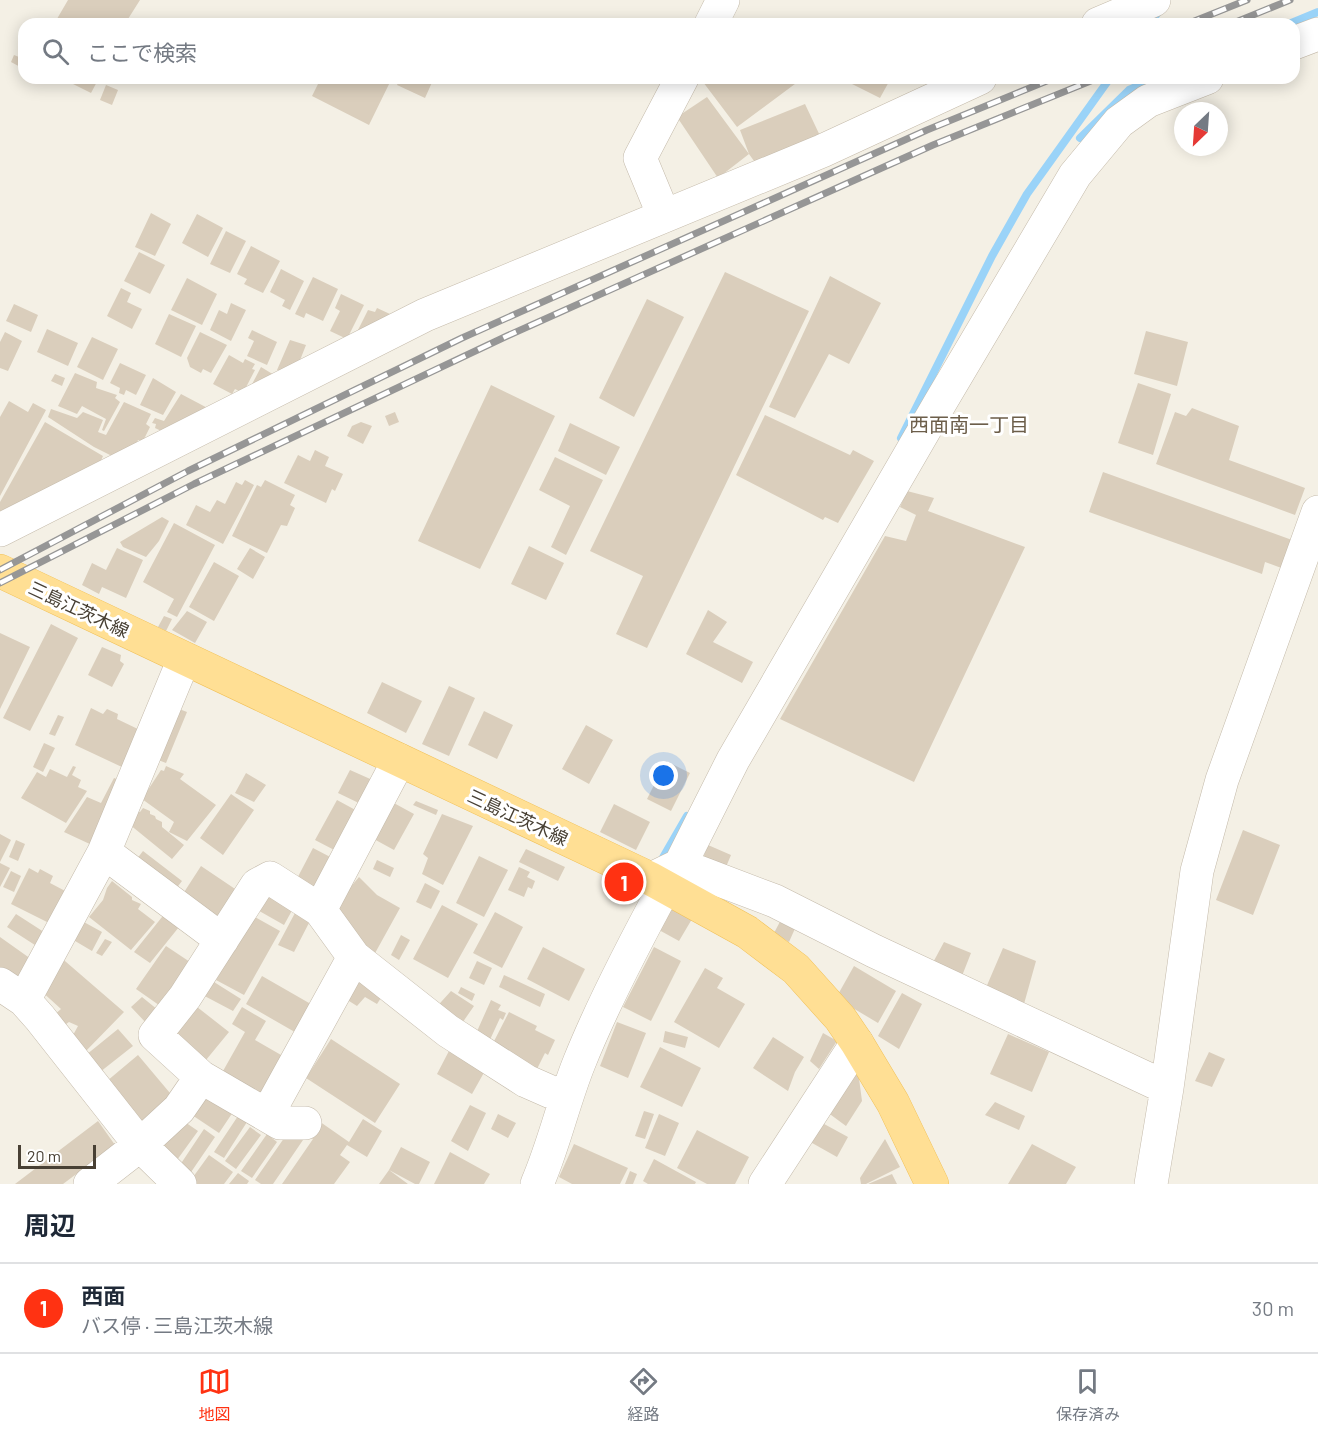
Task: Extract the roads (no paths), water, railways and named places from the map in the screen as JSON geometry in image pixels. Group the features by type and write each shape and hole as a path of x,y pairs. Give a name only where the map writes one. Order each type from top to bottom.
{"main road":[{"name":"三島江茨木線","path":"0,572 399,760 666,877 747,932 796,969 840,1018 893,1103 933,1184"}],"street":[{"path":"714,18 723,0"},
{"path":"1112,18 1154,0"},
{"path":"1300,41 1318,34"},
{"path":"664,216 640,158 679,84"},
{"path":"0,530 425,315 822,151 967,84"},
{"path":"537,1184 579,1063 610,992 666,877 940,403 1075,175 1119,122 1148,101 1192,84"},
{"path":"1151,1184 1167,1088 1197,871 1222,780 1318,512"},
{"path":"180,1184 140,1145 40,1018 12,992 104,852 184,659"},
{"path":"320,910 399,760"},
{"path":"104,852 222,940"},
{"path":"666,877 775,901 884,956 1167,1088"},
{"path":"304,1123 280,1123 201,1077 155,1035 185,997 257,885 270,878 320,910 354,957 448,1031 526,1081 551,1092"},
{"path":"267,1115 354,957"},
{"path":"765,1184 857,1043"},
{"path":"90,1184 140,1145 179,1109 201,1077"}],"waterway":[{"path":"1154,18 1159,11"},
{"path":"1300,19 1318,12"},
{"path":"901,438 992,256 1027,194 1106,84"},
{"path":"1080,138 1129,90 1142,84"},
{"path":"661,861 687,816"}],"railway":[{"path":"1202,18 1247,0"},
{"path":"1246,18 1290,0"},
{"path":"0,570 188,471 462,338 927,130 1039,84"},
{"path":"0,583 194,484 507,336 933,145 1083,84"}],"place":[{"name":"西面","path":"624,882"}],"district":[{"name":"西面南一丁目","path":"969,424"}]}
